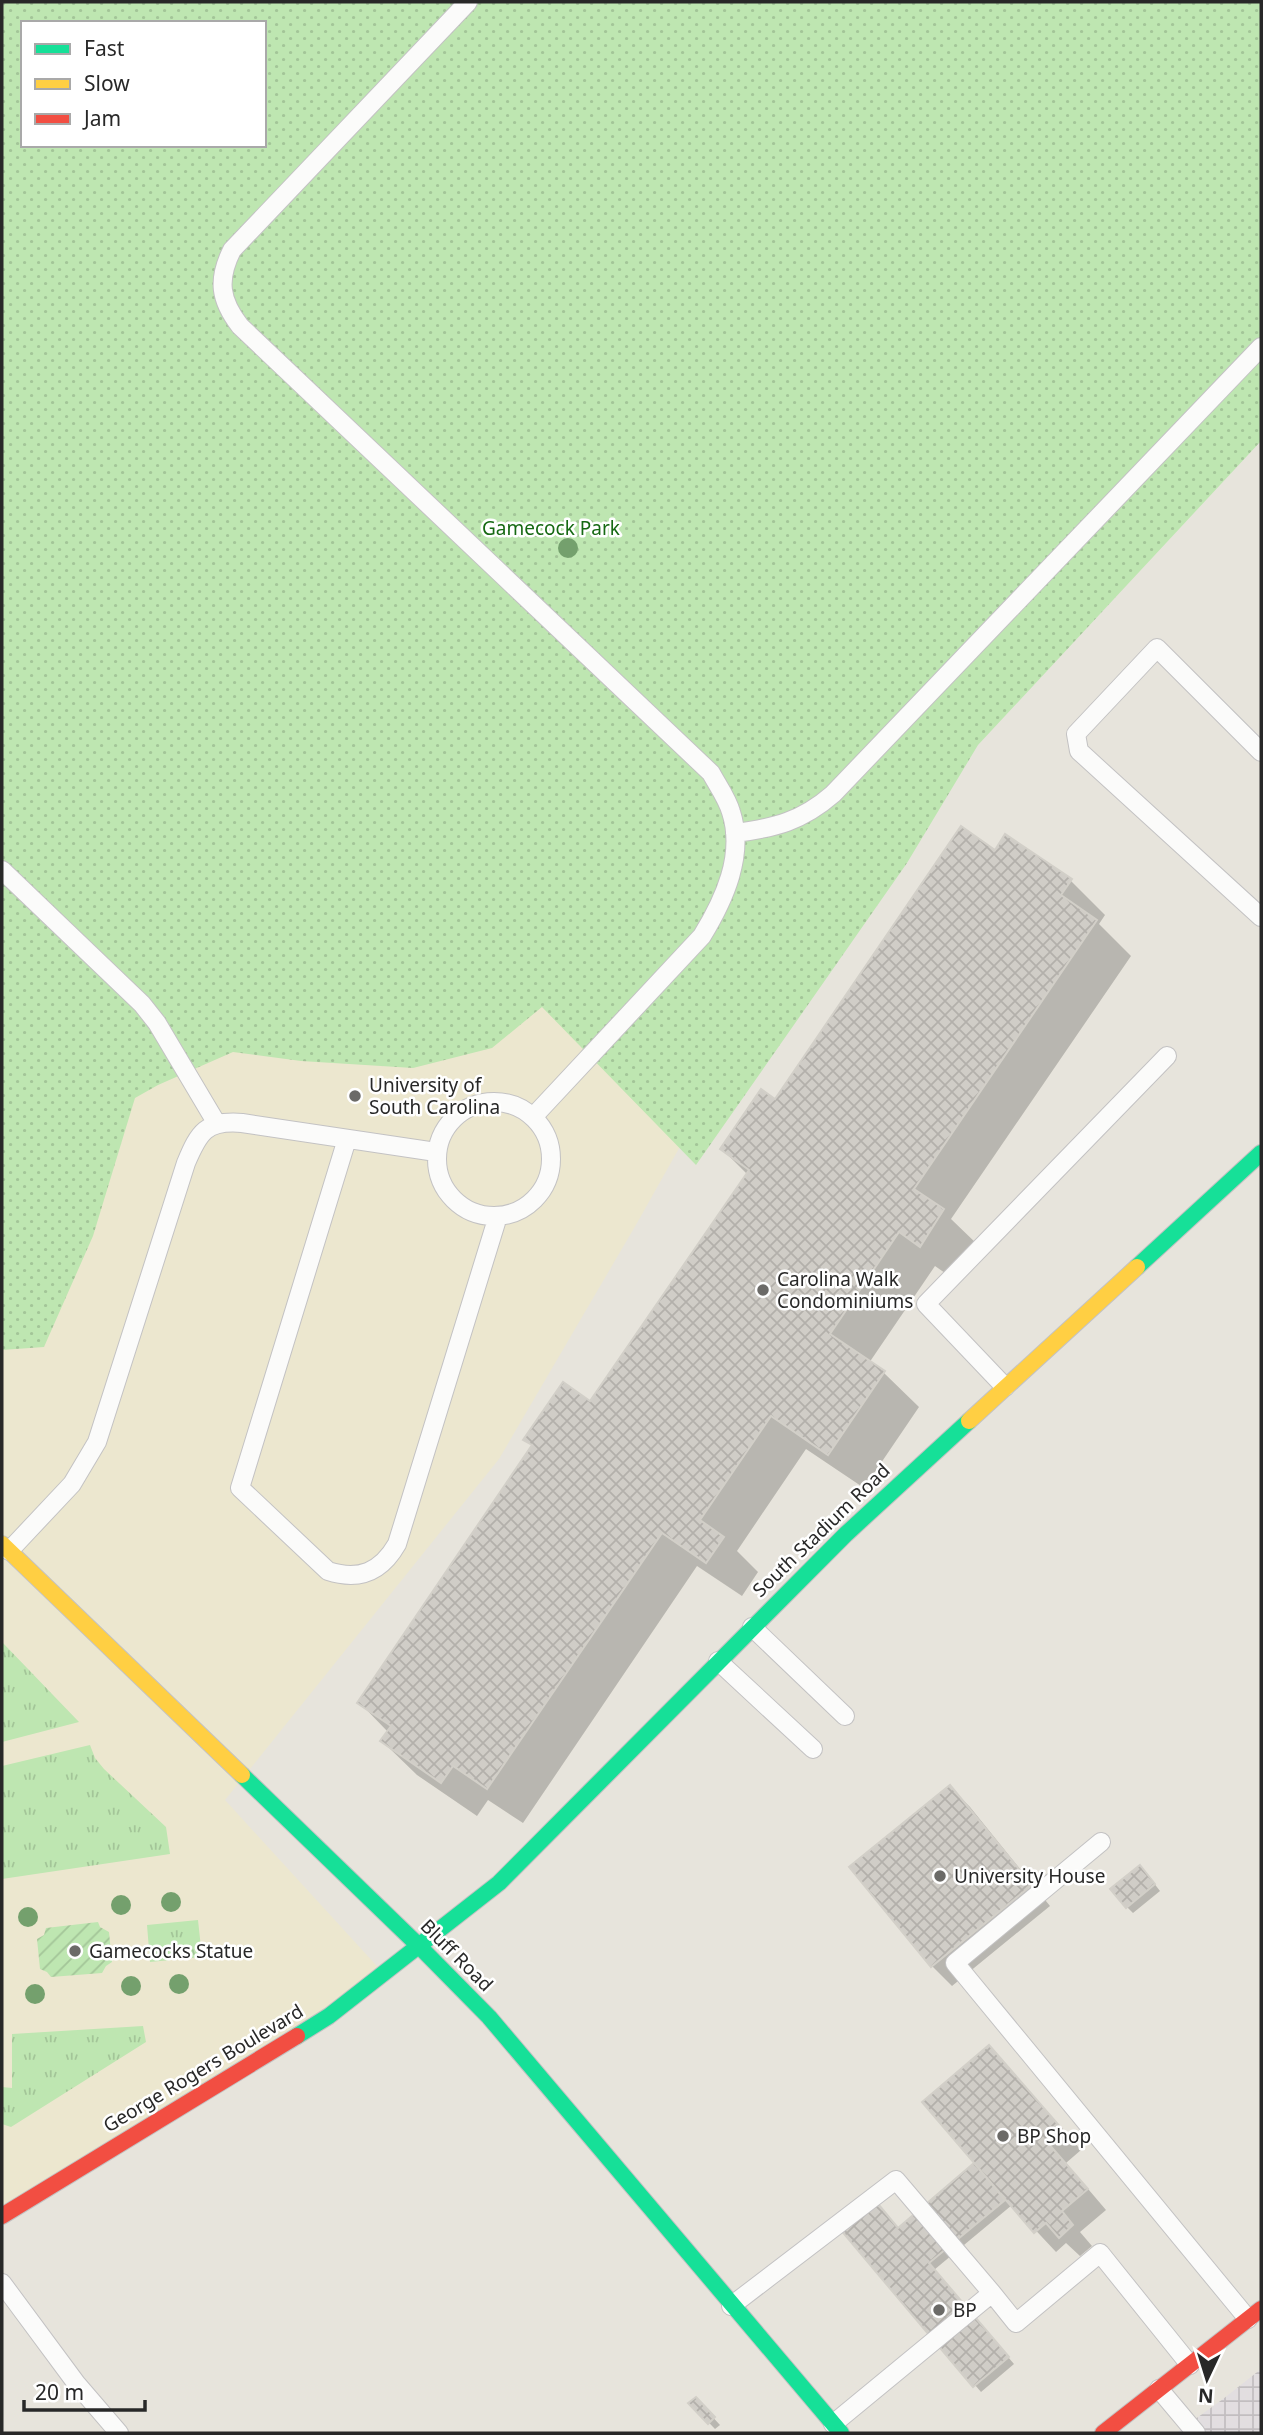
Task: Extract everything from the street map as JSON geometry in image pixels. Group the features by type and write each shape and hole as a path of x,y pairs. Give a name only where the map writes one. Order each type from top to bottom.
{"street":[{"name":"South Stadium Road","path":"419,1946 499,1884 718,1661 884,1498 1189,1222 1261,1153"},
{"name":"Bluff Road","path":"5,1547 419,1946 489,2017 837,2429"},
{"name":"George Rogers Boulevard","path":"2,2216 329,2016 419,1946"},
{"path":"1103,2433 1255,2314"}],"lane":[{"path":"468,2 232,250 222,277 225,302 240,326 711,774 732,813 734,854 726,890 702,936 533,1117"},
{"path":"735,834 765,830 795,820 817,808 833,794 1261,347"},
{"path":"1261,752 1157,648 1076,734 1079,751 1261,917"},
{"path":"2,870 142,1004 157,1023 217,1124"},
{"path":"1005,1387 926,1304 1167,1056"},
{"path":"500,1102 518,1107 533,1117 544,1131 550,1148 551,1166 546,1183 536,1198 522,1209 498,1216 470,1211 455,1201 443,1187 437,1170 436,1152 442,1135 452,1120 466,1109 482,1103 500,1102"},
{"path":"5,1547 72,1484 97,1442 186,1163 196,1140 206,1129 217,1124 242,1123 436,1152"},
{"path":"347,1139 240,1488 328,1571 341,1576 360,1575 378,1568 397,1544 498,1216"},
{"path":"752,1627 845,1716"},
{"path":"718,1661 813,1749"},
{"path":"1101,1842 956,1963 1255,2314"},
{"path":"731,2306 896,2180 1016,2323 1100,2253 1190,2365"},
{"path":"2,2283 76,2383 119,2433"},
{"path":"837,2429 992,2293"},
{"path":"1159,2389 1196,2433"}],"shaded area":[{"name":"Gamecock Park","path":"2,2 1261,2 780,969 637,1223 499,1459 225,1800 386,1976 2,2220"},
{"path":"1261,2369 1261,2433 1176,2433 1223,2399"}],"green space":[{"name":"Gamecock Park","path":"2,2 1261,2 1261,441 978,745 907,863 696,1165 542,1007 492,1048 413,1068 301,1061 233,1052 135,1098 93,1236 44,1347 2,1350"},
{"path":"2,1642 79,1722 2,1742"},
{"path":"90,1745 95,1758 104,1769 166,1827 170,1854 2,1879 2,1766"},
{"path":"198,1920 202,1957 150,1962 147,1925"},
{"path":"98,1922 100,1927 109,1932 112,1962 102,1973 51,1977 40,1969 37,1939 44,1935 46,1928"},
{"path":"143,2026 146,2042 11,2127 2,2124 2,2087 12,2088 12,2034"}],"building":[{"name":"Carolina Walk Condominiums","path":"961,826 995,850 1005,834 1072,879 1061,895 1097,920 914,1189 944,1209 920,1247 899,1232 830,1334 885,1371 828,1455 771,1416 700,1520 724,1537 706,1563 662,1533 487,1789 453,1766 441,1783 380,1741 391,1726 357,1703 532,1445 523,1440 563,1382 590,1401 749,1170 720,1149 761,1089 775,1099"},
{"name":"University House","path":"950,1785 1032,1885 931,1967 849,1867"},
{"path":"1140,1865 1155,1884 1126,1908 1110,1889"},
{"name":"BP Shop","path":"989,2045 1062,2129 1047,2142 1088,2189 1062,2211 1073,2225 1059,2238 1046,2223 1034,2233 922,2102"},
{"name":"BP","path":"974,2163 1005,2200 929,2263 1009,2357 973,2387 839,2228 874,2199 898,2228"},
{"path":"696,2397 715,2417 708,2424 688,2403"}],"traffic: fast":[{"path":"1137,1267 1261,1153"},
{"path":"297,2036 329,2016 499,1883 846,1534 969,1421"},
{"path":"242,1775 489,2017 841,2433"}],"traffic: slow":[{"path":"969,1421 1137,1267"},
{"path":"2,1544 242,1775"}],"traffic: jam":[{"path":"2,2216 297,2036"},
{"path":"1103,2433 1261,2309"}],"place":[{"name":"University of South Carolina","path":"355,1096"},
{"name":"Carolina Walk Condominiums","path":"763,1290"},
{"name":"University House","path":"940,1876"},
{"name":"Gamecocks Statue","path":"75,1951"},
{"name":"BP Shop","path":"1003,2136"},
{"name":"BP","path":"939,2310"}]}
